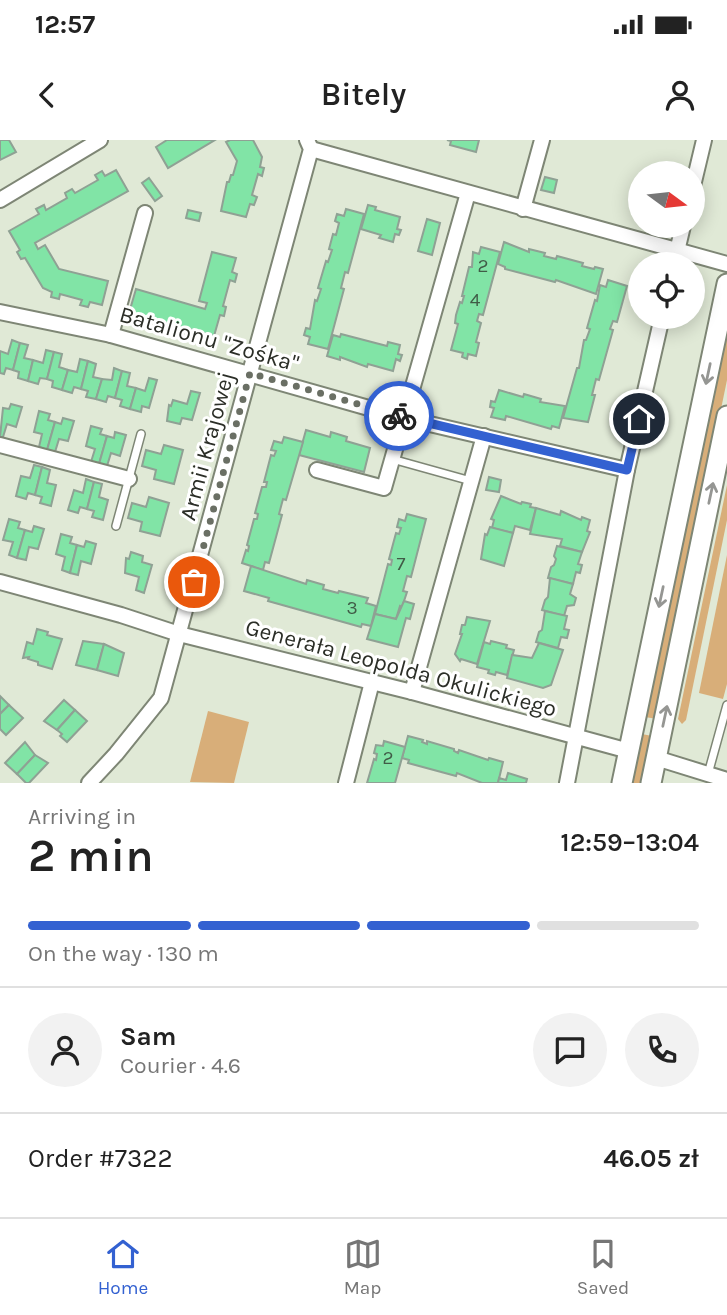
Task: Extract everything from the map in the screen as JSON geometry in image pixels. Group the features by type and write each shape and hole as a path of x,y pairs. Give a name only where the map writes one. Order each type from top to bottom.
{"street":[{"path":"523,209 542,140"},
{"path":"700,161 705,140"},
{"path":"0,200 93,142"},
{"path":"309,145 659,252"},
{"name":"Armii Krajowej","path":"89,783 161,698 309,145"},
{"path":"317,470 384,488 468,193"},
{"path":"111,335 145,213"},
{"path":"705,261 727,264"},
{"path":"622,783 727,284"},
{"name":"Batalionu \"Zośka\"","path":"0,312 111,335 404,418 627,470"},
{"path":"567,783 627,470 659,329"},
{"path":"651,783 727,416"},
{"path":"412,692 484,436"},
{"path":"0,445 129,479"},
{"name":"Generała Leopolda Okulickiego","path":"0,582 180,634 412,692 629,751"},
{"path":"346,783 372,682"},
{"path":"656,758 719,779"}],"lane":[{"path":"116,526 141,435"},
{"path":"392,459 471,481"},
{"path":"719,779 727,705"}],"shaded area":[{"path":"727,326 727,380 657,719 645,717"},
{"path":"727,485 727,520 686,720 682,724 678,719"},
{"path":"727,555 727,684 723,699 699,693"},
{"path":"208,711 249,722 234,783 190,782"},
{"path":"642,734 652,736 642,783 631,783"}],"building":[{"path":"0,140 9,140 16,152 0,160"},
{"path":"167,140 215,140 168,168 156,147"},
{"path":"253,140 262,157 262,176 258,174 252,195 257,197 254,205 250,204 246,217 221,211 227,182 233,175 237,161 226,142"},
{"path":"447,140 479,140 476,152 450,145 451,141"},
{"path":"116,170 128,191 35,243 38,249 45,245 59,269 108,281 102,305 90,302 88,307 80,305 82,300 60,294 59,299 51,297 52,292 43,288 25,258 21,259 17,252 20,250 9,231 39,214 36,209 44,205 46,210 67,198 65,193 72,189 75,193 98,180 95,175 102,171 105,176"},
{"path":"545,177 557,180 554,193 541,190"},
{"path":"149,178 162,196 155,201 142,183"},
{"path":"368,205 376,207 375,210 400,217 397,229 401,230 399,235 395,234 393,242 361,229"},
{"path":"346,209 364,214 348,273 345,272 341,288 344,289 328,349 308,344 310,337 304,335 306,328 310,329 315,300 317,301 321,289 318,288 332,250 329,249 339,223 335,221 337,214 344,216"},
{"path":"188,210 201,213 199,221 186,218"},
{"path":"427,219 440,223 432,255 418,251"},
{"path":"504,242 529,252 529,249 545,253 544,256 556,259 557,256 583,263 582,266 603,269 596,294 556,280 555,282 505,269 498,264"},
{"path":"481,247 500,252 483,315 479,314 477,321 481,323 476,356 468,354 467,359 462,357 463,353 451,350 458,324 455,323 456,315 464,296 469,267 472,267 473,252 479,254"},
{"path":"212,252 236,258 232,272 237,274 235,282 230,280 223,306 226,307 224,316 220,315 214,336 182,327 180,332 172,330 173,325 150,319 149,324 140,321 142,316 129,313 136,289 205,309 207,303 199,301"},
{"path":"608,280 627,286 617,322 613,321 610,329 613,330 599,380 596,379 588,422 563,418 579,368 584,340 590,329 587,328 595,300 597,301 600,285 606,287"},
{"path":"341,334 387,346 388,342 400,345 400,361 396,359 393,371 327,356 333,335 340,337"},
{"path":"12,340 20,343 13,370 6,368 4,374 0,373 0,351 8,354"},
{"path":"20,343 28,345 24,358 33,360 28,381 18,378 19,372 13,370"},
{"path":"46,350 54,352 47,379 40,378 38,384 28,381 33,360 43,363"},
{"path":"54,352 62,354 59,367 68,370 62,390 52,387 53,381 47,379"},
{"path":"80,359 88,361 81,389 74,387 72,393 62,390 68,370 77,372"},
{"path":"88,361 96,364 93,377 102,379 96,399 86,397 88,391 81,389"},
{"path":"114,368 122,371 115,398 108,396 106,402 96,399 102,379 112,380"},
{"path":"122,371 130,373 127,386 136,388 130,409 120,406 122,400 115,398"},
{"path":"149,378 157,380 149,408 142,406 141,412 130,409 136,388 145,391"},
{"path":"499,390 565,406 559,428 552,426 551,429 506,416 505,420 491,417 494,408 490,407 491,401 495,402"},
{"path":"191,391 200,393 192,420 182,418 180,424 167,421 169,405 171,406 173,400 187,404"},
{"path":"11,404 22,407 16,427 7,424 3,437 0,437 3,408 9,409"},
{"path":"39,411 50,414 48,420 55,422 47,450 39,447 42,434 34,432"},
{"path":"63,418 74,421 68,441 59,439 55,452 47,450 55,422 61,424"},
{"path":"91,426 102,429 100,434 107,436 99,464 91,462 95,449 86,446"},
{"path":"306,430 330,437 331,432 347,437 346,441 370,448 364,472 299,455"},
{"path":"115,432 126,435 120,456 111,453 107,466 99,464 107,436 114,438"},
{"path":"284,437 303,442 286,500 283,499 279,514 282,515 269,563 265,562 263,570 242,563 246,550 248,551 254,519 257,519 258,514 255,513 262,487 266,487 267,482 264,482 271,455 274,456 276,451 271,450 274,441 282,443"},
{"path":"164,445 183,450 174,484 154,479 156,470 142,466 146,450 161,454"},
{"path":"34,465 42,467 35,495 28,493 26,499 16,496 21,476 30,478"},
{"path":"42,467 50,470 47,483 56,485 51,506 40,503 42,497 35,495"},
{"path":"489,477 501,480 499,492 486,490"},
{"path":"86,479 94,482 87,509 80,507 78,513 68,510 74,490 83,493"},
{"path":"94,482 102,484 99,497 108,500 103,520 92,517 94,511 87,509"},
{"path":"501,496 521,504 531,504 530,507 536,508 530,530 515,526 513,533 492,528 494,520 491,519"},
{"path":"149,497 169,503 160,536 140,531 142,522 128,518 132,503 146,507"},
{"path":"536,508 560,515 561,511 581,520 582,517 590,520 587,531 590,532 582,552 560,546 562,539 530,534"},
{"path":"407,514 426,519 411,577 407,576 403,591 407,592 396,619 375,614 388,564 391,565 392,560 389,559 396,533 399,534 401,528 397,527 399,519 405,521"},
{"path":"9,519 20,522 18,528 25,530 17,558 9,555 13,542 3,540"},
{"path":"34,526 44,529 38,549 29,547 26,560 17,558 25,530 32,532"},
{"path":"490,527 513,533 504,566 481,559 485,534 487,535"},
{"path":"61,534 72,537 70,543 77,545 70,573 62,570 65,557 56,554"},
{"path":"86,541 96,544 91,564 81,561 78,575 70,573 77,545 84,547"},
{"path":"557,546 582,552 578,564 582,565 580,573 576,572 573,584 548,578 556,559 554,556"},
{"path":"131,552 143,556 142,562 152,565 144,593 136,590 139,577 125,573 126,558 129,559"},
{"path":"251,566 306,584 307,580 324,585 323,589 368,598 366,603 376,606 371,626 362,624 361,627 268,601 269,598 244,591"},
{"path":"550,578 573,584 570,594 576,598 574,605 567,606 564,616 542,610 548,597"},
{"path":"404,601 414,604 410,619 406,618 398,647 367,639 375,614 396,619"},
{"path":"545,611 567,616 564,629 569,630 567,638 561,637 558,648 536,642 542,630"},
{"path":"467,617 490,621 477,664 461,659 460,661 455,654 462,634 462,625 465,625"},
{"path":"37,629 62,639 52,669 38,665 38,662 28,659 29,657 23,658 27,642 33,644"},
{"path":"83,641 104,644 97,670 76,665"},
{"path":"491,641 507,645 506,648 514,650 507,675 496,672 495,675 488,673 489,670 477,667 484,642 490,644"},
{"path":"539,643 563,650 551,685 543,688 507,678 512,655 532,658"},
{"path":"104,644 124,653 118,676 97,670"},
{"path":"0,696 9,705 0,714"},
{"path":"64,700 75,710 57,730 44,721"},
{"path":"9,705 23,718 6,735 0,729 0,714"},
{"path":"75,710 87,721 67,742 57,730"},
{"path":"408,736 423,740 422,742 427,744 427,741 454,749 458,753 459,750 503,762 498,783 482,783 457,773 456,776 408,763 409,760 402,758"},
{"path":"384,741 405,747 395,783 367,783 374,759 376,760 376,745 383,746"},
{"path":"25,742 35,755 17,774 5,763"},
{"path":"35,755 48,763 26,783 17,774"},
{"path":"508,773 527,779 526,783 498,783 499,778 506,780"}],"way so far":[{"path":"194,582 250,373 399,416"}],"route":[{"path":"399,416 627,470 639,419"}]}
